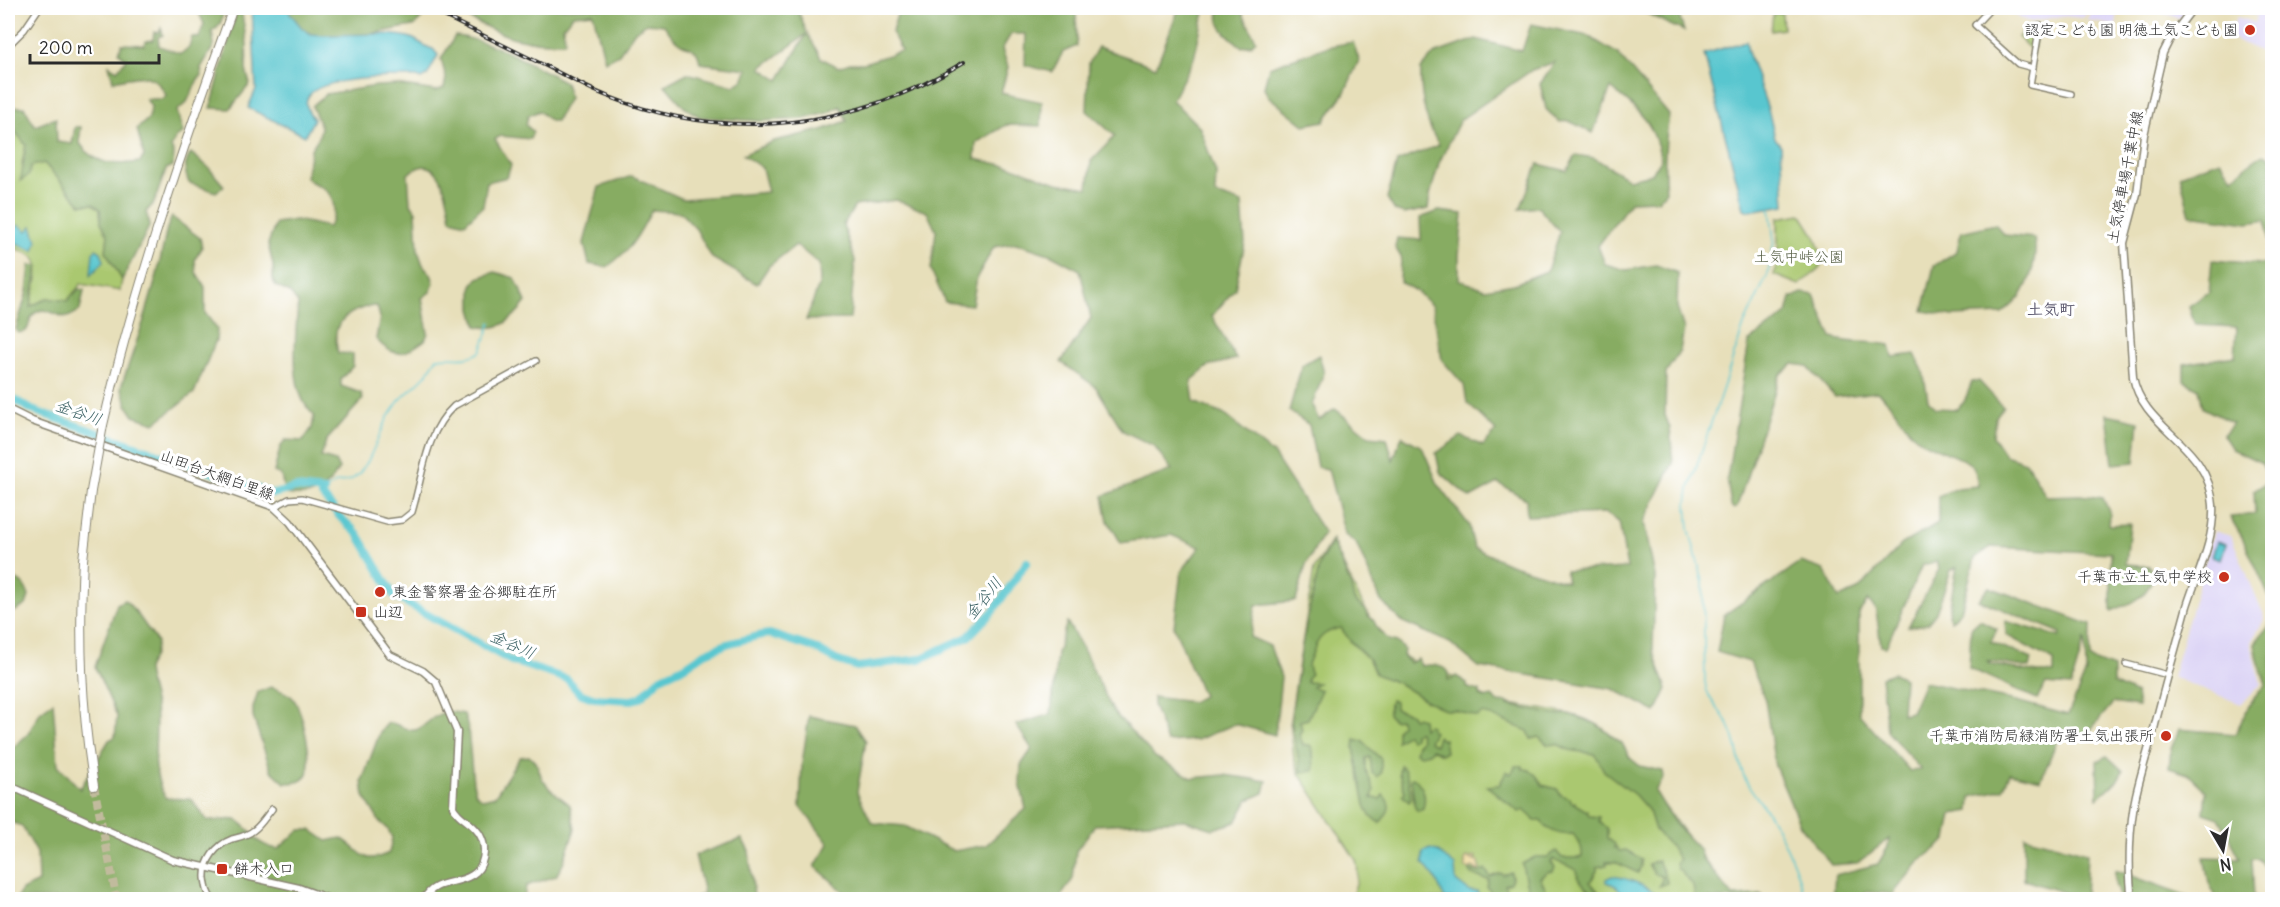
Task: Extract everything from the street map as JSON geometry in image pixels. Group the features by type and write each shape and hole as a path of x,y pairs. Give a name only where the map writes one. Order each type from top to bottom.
{"highway":[{"path":"94,786 80,670 82,560 90,491 103,425 145,272 191,127 233,8"}],"main road":[{"name":"土気停車場千葉中線","path":"2132,900 2130,873 2135,797 2168,675 2210,535 2213,514 2205,474 2194,456 2147,408 2138,394 2133,377 2123,254 2126,229 2137,193 2147,124 2163,53 2171,37 2193,8"},
{"name":"山田台大網白里線","path":"8,409 42,425 274,507 290,522 390,655 423,671 436,682 455,723 457,747 453,807 457,815 475,827 482,837 484,854 482,864 471,876 439,885 432,889 423,900"},
{"path":"8,785 173,860 205,869 299,888 332,900"}],"street":[{"path":"8,46 24,30 39,8"},
{"path":"1991,8 1975,25 2018,64 2032,68"},
{"path":"2040,25 2030,85 2071,94"},
{"path":"274,507 289,499 302,498 387,522 402,520 412,512 435,429 446,413 454,406 536,361"},
{"path":"2126,664 2168,675"},
{"path":"213,900 207,887 205,869 215,850 253,831 272,809"}],"shaded area":[{"path":"2006,8 2091,8 2083,18 2061,16 2030,22 2015,16"},
{"path":"2094,8 2118,8 2116,26 2086,20"},
{"path":"2130,8 2186,8 2179,18 2150,9"},
{"name":"認定こども園 明徳土気こども園","path":"2247,8 2272,8 2272,17 2262,52 2229,37 2237,17 2255,23 2257,16 2246,12"},
{"name":"千葉市立土気中学校","path":"2214,531 2231,536 2265,618 2251,642 2261,684 2241,704 2172,677"}],"green space":[{"path":"191,8 224,8 220,24 212,31 214,45 201,68 202,76 198,79 187,102 177,111 183,133 176,138 171,147 174,153 173,166 166,169 154,203 146,212 150,225 122,280 106,252 108,235 101,222 100,209 93,204 81,204 44,163 31,166 29,175 20,181 26,145 15,131 8,128 8,107 24,107 35,126 56,118 57,142 72,144 75,127 81,127 79,142 91,155 105,162 122,164 140,162 144,156 137,129 149,118 151,106 146,99 163,99 166,95 155,81 143,76 113,81 109,65 117,70 126,60 119,52 122,44 144,45 146,41 153,40 154,32 159,33 161,28 163,35 158,37 159,46 181,54 189,47 192,37 199,38 204,24 199,13"},
{"path":"237,8 241,8 247,44 246,70 250,84 230,109 211,108"},
{"path":"285,8 413,8 421,13 422,18 414,26 334,38 311,34 296,22"},
{"path":"466,8 797,8 807,33 821,58 838,67 850,63 864,63 901,51 892,32 899,8 1076,8 1077,46 1063,52 1052,72 1025,65 1026,34 1011,34 1002,49 1008,67 1001,93 1042,102 1041,126 1006,125 976,143 975,159 1013,167 1057,183 1088,188 1091,161 1115,136 1087,111 1089,63 1098,47 1156,67 1179,8 1205,8 1194,58 1172,100 1200,128 1216,173 1215,194 1242,203 1245,243 1235,289 1212,316 1236,359 1209,366 1191,381 1194,402 1225,415 1274,455 1324,532 1306,565 1296,601 1256,605 1250,637 1270,646 1281,677 1275,735 1235,724 1197,740 1167,742 1153,705 1153,697 1192,702 1203,696 1174,627 1181,572 1200,547 1171,535 1121,543 1108,521 1103,496 1172,470 1154,446 1123,431 1096,387 1061,362 1091,318 1080,270 1052,255 1016,243 994,247 977,277 972,305 945,302 931,270 936,231 927,212 896,200 855,206 843,225 855,260 850,319 806,320 820,282 819,264 796,245 769,266 757,284 712,258 696,229 680,212 652,210 634,242 616,260 607,267 589,264 584,243 599,187 632,176 683,199 768,192 762,168 743,155 774,141 822,130 847,121 840,106 828,113 803,119 761,121 700,117 684,107 665,85 687,73 734,86 743,80 748,69 700,63 697,53 677,41 664,25 647,23 635,31 619,54 605,61 593,13 573,15 563,27 565,40 563,42 513,38 468,18","holes":["806,35 779,80 761,68"]},
{"path":"1220,8 1239,8 1241,10 1256,40 1251,45 1242,47 1224,30 1219,20"},
{"path":"1637,8 1660,8 1679,15 1684,31 1668,24"},
{"path":"1782,13 1783,29 1771,31 1773,14"},
{"path":"1531,24 1588,36 1618,54 1669,115 1665,153 1666,191 1658,200 1631,201 1598,246 1605,264 1626,270 1656,265 1678,273 1677,308 1684,329 1680,351 1666,372 1665,415 1670,428 1673,463 1644,522 1655,577 1653,651 1667,689 1656,712 1613,689 1479,667 1450,643 1401,621 1381,601 1356,543 1345,535 1328,469 1317,467 1309,425 1289,411 1302,365 1319,355 1324,373 1312,405 1319,420 1335,409 1369,436 1387,438 1393,460 1402,436 1422,447 1438,484 1469,525 1474,548 1510,564 1567,582 1565,571 1627,568 1619,522 1605,513 1527,516 1526,499 1498,483 1470,498 1440,472 1436,453 1461,436 1483,446 1496,431 1467,403 1464,385 1442,360 1432,306 1416,291 1400,282 1401,257 1395,247 1397,238 1421,240 1420,218 1439,211 1463,214 1459,280 1485,289 1514,284 1547,271 1560,232 1538,207 1520,209 1538,164 1567,171 1576,155 1594,158 1629,179 1652,174 1661,159 1654,135 1644,118 1611,88 1593,133 1569,121 1559,122 1546,109 1540,84 1555,62 1532,70 1460,120 1439,163 1428,209 1404,214 1395,211 1387,198 1397,162 1439,145 1424,108 1421,69 1434,54 1476,39 1522,51"},
{"path":"2038,25 2034,48 2029,48 2018,37 2030,26"},
{"path":"455,36 497,48 565,82 569,98 556,121 550,121 539,111 528,116 526,125 533,132 530,139 501,136 495,139 511,165 507,177 487,182 483,206 465,223 451,219 445,188 435,171 428,167 419,167 408,174 410,202 416,211 418,251 434,283 430,292 422,298 428,333 425,340 412,349 400,353 389,350 376,339 380,317 377,306 351,313 341,322 336,335 338,353 353,354 353,366 341,379 341,386 361,393 363,399 326,441 321,457 335,461 339,469 334,477 317,492 303,495 285,494 281,475 274,472 280,448 285,440 303,441 312,428 314,415 305,405 297,378 295,347 298,303 290,293 276,286 273,281 273,265 268,244 276,223 296,220 328,227 333,217 334,206 331,196 306,177 311,149 319,137 321,127 312,106 326,94 377,86 397,85 436,91 444,88 446,78 441,59"},
{"path":"1353,42 1359,60 1344,94 1324,121 1304,125 1268,96 1264,88 1269,67 1326,47"},
{"path":"8,128 15,130 26,145 22,163 23,171 31,166 44,163 81,204 93,204 100,209 101,222 108,235 106,252 122,280 120,291 81,284 67,301 47,298 30,307 37,280 37,265 31,255 8,245"},
{"path":"191,153 208,167 224,186 216,192 189,183 186,168"},
{"path":"2263,154 2272,157 2272,265 2266,220 2248,223 2190,215 2180,175 2220,160 2232,177"},
{"name":"土気中峠公園","path":"1801,214 1815,236 1823,261 1818,270 1799,285 1774,275 1778,258 1778,218"},
{"path":"172,217 200,238 202,248 195,259 196,272 205,287 205,313 217,329 216,340 194,393 155,423 134,416 121,387 144,320 167,228"},
{"path":"1995,224 2005,235 2034,238 2033,268 2020,297 2002,314 1953,316 1923,311 1934,266 1957,251 1961,232"},
{"path":"2212,260 2272,265 2272,603 2242,537 2230,517 2255,514 2254,491 2269,481 2262,463 2232,449 2223,435 2233,423 2203,408 2199,389 2184,381 2184,364 2235,356 2237,327 2195,325 2189,306 2209,292"},
{"path":"30,265 38,266 30,307 47,298 67,301 79,289 84,290 80,310 67,317 49,311 39,311 31,318 26,331 18,333 16,329 27,292"},
{"path":"495,272 515,278 526,302 516,314 499,326 477,326 472,309 472,285 478,278"},
{"path":"1802,293 1814,295 1832,338 1890,345 1893,357 1915,354 1923,371 1928,400 1935,408 1957,409 1964,402 1972,382 1979,381 2003,407 1995,418 1993,437 2005,455 2026,462 2046,496 2080,495 2103,498 2110,514 2109,525 2130,524 2126,564 2149,566 2154,574 2147,589 2138,599 2111,611 2111,553 1991,547 1975,558 1961,611 1951,621 1948,615 1957,567 1951,570 1936,613 1927,624 1908,627 1939,569 1937,562 1922,565 1886,647 1881,646 1876,610 1868,600 1859,613 1859,714 1910,771 1921,770 1887,731 1881,677 1893,673 1904,678 1902,714 1911,712 1924,682 2016,701 2068,715 2086,672 2085,638 2071,686 2046,684 2037,699 1969,668 1971,628 1980,620 1997,629 1991,642 2032,659 2030,668 1987,661 1989,664 2038,673 2054,673 2054,661 2006,635 2005,621 2060,637 2061,633 1979,600 1989,587 2091,625 2090,659 2113,668 2113,683 2136,694 2138,707 2113,703 2088,733 2061,731 2041,780 2010,773 2003,789 1971,797 1970,811 1952,814 1947,840 1919,862 1893,894 1865,892 1866,899 1833,899 1835,875 1878,864 1888,847 1889,839 1857,863 1831,865 1800,825 1775,766 1765,700 1750,662 1717,652 1724,615 1801,562 1824,570 1839,598 1858,590 1902,544 1938,523 1938,496 1957,488 1978,486 1975,470 1971,464 1922,442 1877,392 1835,397 1807,366 1793,364 1780,375 1737,507 1734,509 1731,506 1727,479 1749,342 1787,314 1791,298"},
{"path":"2107,414 2139,421 2135,462 2113,464"},
{"path":"1332,539 1363,605 1384,636 1396,649 1415,663 1452,677 1486,698 1561,712 1598,725 1617,743 1733,898 1754,899 1351,899 1356,884 1356,860 1300,775 1294,759 1290,720 1314,569"},
{"path":"1332,541 1351,586 1354,600 1373,619 1378,630 1404,649 1403,656 1410,663 1418,659 1421,666 1442,667 1448,671 1448,680 1456,676 1467,683 1467,688 1480,691 1480,696 1485,698 1492,696 1498,703 1507,702 1508,705 1555,715 1569,714 1594,723 1622,743 1630,758 1640,766 1663,771 1664,778 1655,791 1675,824 1699,849 1702,859 1733,896 1762,895 1765,899 1695,899 1693,885 1677,868 1676,862 1679,860 1671,847 1655,830 1649,811 1635,795 1604,771 1595,754 1569,750 1557,744 1548,745 1539,737 1531,739 1528,731 1483,713 1477,717 1456,710 1445,710 1398,683 1375,674 1369,660 1341,628 1326,633 1320,639 1309,663 1308,668 1311,674 1307,682 1318,683 1312,687 1321,690 1308,719 1300,721 1302,730 1299,734 1303,745 1310,745 1313,751 1314,771 1301,772 1291,720 1293,703 1303,640 1320,563"},
{"path":"8,579 22,583 29,596 26,605 8,615"},
{"path":"125,600 157,642 147,669 155,706 157,776 166,798 191,799 207,820 236,820 269,847 278,849 300,830 311,830 327,841 341,838 367,857 380,857 389,853 392,838 364,796 362,781 380,732 388,723 415,730 441,714 449,712 464,714 468,728 476,794 483,799 495,796 520,757 529,756 537,764 542,779 550,789 570,805 575,829 562,866 556,876 526,886 524,899 16,899 22,890 38,882 37,853 22,826 8,821 8,752 28,734 40,712 53,702 58,765 80,789 109,740 115,737 117,716 95,667 117,604"},
{"path":"2272,621 2272,780 2266,782 2272,814 2272,878 2259,859 2252,859 2254,899 2217,899 2209,883 2204,857 2240,858 2219,818 2204,813 2206,791 2188,774 2169,768 2171,749 2179,729 2235,734 2251,702 2266,684 2255,643"},
{"path":"1067,622 1083,649 1113,711 1155,757 1192,778 1224,775 1267,781 1264,793 1248,800 1236,822 1213,829 1185,820 1095,825 1076,851 1073,879 1059,899 852,899 815,866 829,844 800,806 802,764 809,716 855,725 866,741 857,792 872,823 905,826 954,851 986,845 1026,809 1020,783 1021,765 1032,749 1016,725 1051,714 1057,653"},
{"path":"271,687 292,697 300,713 309,760 306,776 297,782 285,783 271,770 253,717 258,692"},
{"path":"1391,700 1395,702 1395,709 1410,713 1414,719 1416,717 1422,719 1423,728 1427,725 1431,726 1430,729 1434,732 1429,741 1435,745 1438,736 1444,739 1446,752 1441,754 1432,749 1429,753 1420,755 1415,752 1421,740 1419,732 1414,733 1414,738 1410,740 1407,734 1397,741 1397,730 1401,725 1400,719 1393,720 1388,714"},
{"path":"1355,739 1362,741 1381,759 1381,773 1377,777 1372,773 1370,757 1366,758 1366,770 1374,790 1372,798 1380,799 1383,795 1389,806 1380,823 1370,816 1365,805 1354,748"},
{"path":"2107,756 2123,771 2117,781 2098,798 2097,761"},
{"path":"1400,765 1409,781 1411,799 1409,802 1402,795 1405,792 1399,774"},
{"path":"1515,766 1523,766 1523,769 1532,772 1542,785 1557,789 1561,795 1570,798 1572,803 1575,802 1587,811 1589,816 1599,817 1599,821 1607,829 1607,838 1615,844 1614,848 1617,847 1619,851 1626,850 1641,859 1638,873 1615,862 1606,862 1607,865 1597,867 1590,882 1598,891 1592,892 1582,882 1576,870 1553,859 1551,862 1555,867 1553,871 1547,872 1540,878 1546,889 1547,899 1533,899 1526,883 1522,864 1535,857 1548,857 1556,851 1562,858 1578,858 1582,857 1582,850 1573,834 1550,830 1541,820 1535,820 1524,810 1519,812 1487,786 1499,785 1507,771 1510,774"},
{"path":"1413,777 1422,787 1424,795 1423,808 1418,811 1415,808 1411,779"},
{"path":"2024,836 2087,853 2085,899 2024,880"},
{"path":"742,839 749,851 754,897 760,899 693,899 704,893 695,855"},
{"path":"1658,860 1667,883 1659,886 1663,877 1654,874 1648,864"},
{"path":"1485,869 1490,877 1511,872 1510,883 1504,885 1510,898 1514,899 1496,899 1487,887 1489,880 1471,875 1470,870 1481,872"},
{"path":"2115,870 2188,896 2189,899 2120,899 2115,884"}],"sand":[{"path":"1468,857 1471,860 1472,857 1476,857 1474,861 1479,862 1478,871 1473,867 1468,869 1465,867 1465,859"}],"water":[{"path":"252,8 286,8 302,28 311,34 396,35 414,39 433,49 438,55 427,76 422,79 417,77 365,78 324,86 311,93 306,104 314,119 305,136 248,108 256,89"},
{"path":"1746,41 1775,138 1781,146 1785,205 1749,211 1744,209 1704,54"},
{"path":"19,225 27,231 32,226 37,241 34,251 8,239 10,229"},
{"path":"96,249 101,252 104,261 91,275 93,253"},
{"path":"2217,541 2226,544 2221,559 2212,556"},
{"path":"1430,849 1437,851 1455,866 1456,881 1469,891 1478,892 1479,899 1445,899 1435,878 1423,863 1423,852"},
{"path":"1612,876 1641,884 1657,894 1658,899 1628,899 1616,886 1607,882 1606,879"}],"waterway":[{"path":"1770,208 1774,241 1768,274 1744,325 1689,489 1687,504 1689,529 1703,582 1706,689 1728,723 1745,779 1788,851 1804,900"},
{"path":"324,491 336,483 351,480 359,474 368,461 388,417 399,401 426,375 437,358 465,357 481,351 491,322"},
{"name":"金谷川","path":"8,396 32,410 273,494 296,488 324,491 321,494 358,534 394,596 511,661 567,679 579,693 593,698 631,700 640,698 660,678 686,666 705,653 727,644 770,634 814,648 836,660 857,667 920,659 968,637 993,611 1027,562"}],"tunnel":[{"path":"94,786 117,900"}],"railway":[{"path":"427,8 599,93 653,111 698,120 744,124 790,122 835,115 879,102 922,85 964,62"}],"place":[{"name":"認定こども園 明徳土気こども園","path":"2250,30"},
{"name":"千葉市立土気中学校","path":"2224,577"},
{"name":"東金警察署金谷郷駐在所","path":"380,592"},
{"name":"山辺","path":"361,612"},
{"name":"千葉市消防局緑消防署土気出張所","path":"2166,736"},
{"name":"餅木入口","path":"222,869"}],"district":[{"name":"土気町","path":"2051,309"}]}
